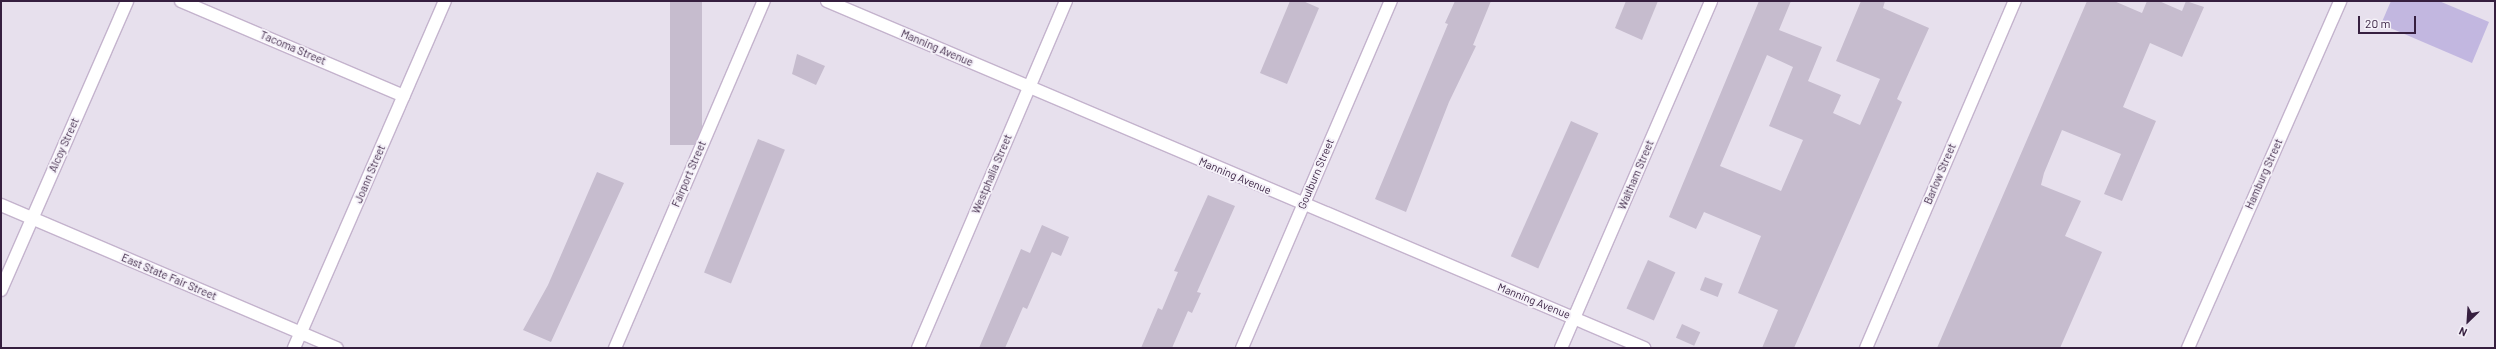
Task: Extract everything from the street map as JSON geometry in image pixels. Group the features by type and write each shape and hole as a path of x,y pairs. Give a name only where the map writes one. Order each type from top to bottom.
{"street":[{"name":"Alcoy Street","path":"1,290 126,1"},
{"name":"Tacoma Street","path":"181,1 404,96"},
{"name":"Joann Street","path":"294,348 445,1"},
{"name":"Fairport Street","path":"615,348 764,1"},
{"name":"Manning Avenue","path":"827,1 1303,205 1644,348"},
{"name":"Westphalia Street","path":"918,348 1066,1"},
{"name":"Goulburn Street","path":"1242,348 1391,1"},
{"name":"Waltham Street","path":"1561,348 1711,1"},
{"name":"Barlow Street","path":"1866,348 2015,1"},
{"name":"Hamburg Street","path":"2188,348 2340,1"},
{"name":"East State Fair Street","path":"1,205 337,348"}],"shaded area":[{"path":"2391,1 2439,1 2489,22 2472,63 2381,24"}],"building":[{"path":"670,1 702,1 702,145 670,145"},
{"path":"1290,1 1303,1 1319,8 1287,84 1260,73"},
{"path":"1455,1 1491,1 1473,45 1476,46 1449,102 1406,212 1375,199 1448,24 1445,23"},
{"path":"1626,1 1658,1 1642,40 1615,28"},
{"path":"1759,1 1791,1 1779,30 1822,47 1808,81 1841,95 1833,113 1860,125 1880,79 1836,61 1861,1 1885,1 1883,8 1929,28 1897,99 1902,102 1794,348 1762,348 1778,310 1738,293 1761,236 1704,212 1696,229 1669,217","holes":["1767,55 1793,67 1769,126 1803,140 1781,191 1720,166"]},
{"path":"2087,1 2114,1 2142,13 2147,1 2159,1 2182,11 2186,1 2204,7 2182,57 2150,43 2123,107 2156,121 2122,201 2104,194 2121,154 2062,130 2044,173 2041,185 2081,201 2065,236 2102,252 2060,348 1937,348"},
{"path":"797,54 825,66 816,85 792,74"},
{"path":"1571,121 1598,133 1538,268 1511,256"},
{"path":"758,139 785,150 731,283 704,273"},
{"path":"597,172 624,183 551,342 523,330 548,285"},
{"path":"1208,195 1235,206 1197,292 1201,293 1192,313 1188,311 1172,348 1141,348 1158,308 1162,310 1178,272 1174,271"},
{"path":"1042,225 1069,237 1061,256 1052,252 1027,309 1023,307 1005,348 979,348 1021,249 1030,253"},
{"path":"1648,260 1675,272 1654,321 1626,308"},
{"path":"1705,277 1723,284 1718,297 1700,290"},
{"path":"1682,324 1700,332 1694,346 1676,338"}]}
